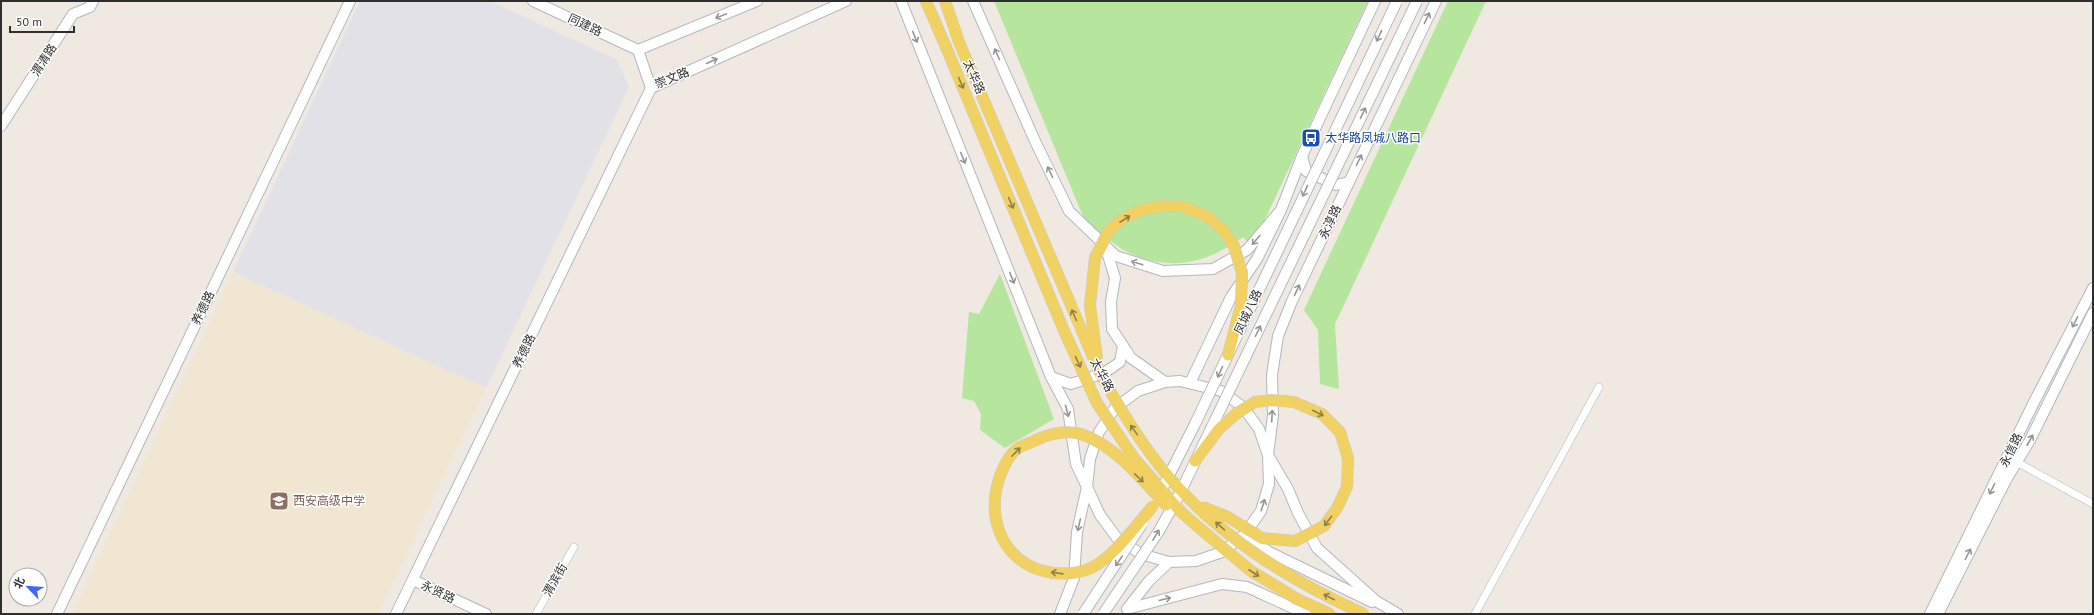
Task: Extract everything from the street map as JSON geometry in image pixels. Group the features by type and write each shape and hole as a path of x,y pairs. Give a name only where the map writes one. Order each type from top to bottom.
{"main road":[{"name":"太华路","path":"926,1 1064,333 1097,403 1134,458 1182,512 1251,571 1297,599 1330,614"},
{"name":"太华路","path":"945,1 959,42 1099,371 1128,422 1164,470 1194,504 1239,543 1292,578 1364,614"},
{"path":"1099,371 1090,305 1094,258 1109,230 1126,217 1144,209 1181,206 1206,216 1224,231 1234,246 1242,273 1241,305 1228,355"},
{"path":"1194,504 1228,517 1262,538 1295,541 1324,526 1337,508 1347,487 1348,458 1340,432 1322,414 1294,402 1271,400 1255,402 1236,413 1219,429 1195,461"},
{"path":"1153,506 1116,549 1092,568 1068,574 1049,572 1023,562 1009,550 1000,535 995,515 996,485 1004,466 1016,449 1051,434 1080,434 1108,448 1180,518 1203,531"}],"street":[{"name":"渭清路","path":"1,126 73,14 90,7 93,1"},
{"name":"养德路","path":"57,614 350,1"},
{"name":"同建路","path":"533,1 638,50"},
{"path":"638,50 757,1"},
{"name":"崇文路","path":"638,50 651,88 846,1"},
{"path":"901,1 1051,377 1068,409 1076,464 1100,515 1117,538 1141,554 1169,562 1196,561 1222,552 1244,535 1261,511 1269,484 1268,455"},
{"path":"973,1 1035,141 1069,211 1116,256 1163,271 1213,269 1247,250 1281,210"},
{"path":"1190,383 1231,297 1257,259 1281,210 1302,156 1375,1"},
{"name":"凤城八路","path":"1083,614 1127,549 1153,506 1178,459 1396,1"},
{"name":"凤城八路","path":"1103,614 1159,531 1195,461 1417,1"},
{"name":"永淳路","path":"1268,455 1273,415 1272,375 1278,336 1292,300 1436,1"},
{"name":"养德路","path":"396,614 651,88"},
{"path":"1302,156 1306,171 1336,186 1349,182"},
{"path":"1090,232 1108,255 1115,278 1111,302 1112,329 1131,358 1165,382"},
{"name":"永信路","path":"1938,614 2006,480 2034,402 2093,288"},
{"name":"永信路","path":"1930,614 2012,460 2030,440 2093,314"},
{"path":"1051,377 1071,384 1104,373 1120,362 1123,346"},
{"path":"1060,614 1074,578 1077,532 1087,487 1090,459 1099,432 1115,408 1138,391 1165,382 1180,381 1221,391 1243,407 1259,429 1268,455 1288,489 1298,514 1317,548 1376,601 1397,614"},
{"path":"1475,614 1599,387"},
{"path":"2012,460 2093,504"},
{"path":"1244,535 1269,552 1397,614"},
{"name":"渭滨街","path":"536,614 574,547"},
{"path":"1125,612 1149,581 1169,562"},
{"name":"永贤路","path":"413,580 486,614"},
{"path":"1125,612 1222,584 1247,587 1306,614"}],"shaded area":[{"path":"360,1 490,1 617,60 629,87 486,388 233,272"},
{"name":"西安高级中学","path":"233,272 486,388 378,614 72,614"}],"green space":[{"path":"994,1 1368,1 1252,247 1243,237 1215,254 1187,262 1173,263 1158,262 1127,252 1104,236 1102,238 1087,226"},
{"path":"1448,1 1486,1 1335,324 1339,389 1320,384 1318,330 1304,310"},
{"path":"1000,274 1054,419 1005,448 980,430 981,414 974,401 962,398 969,312 979,314"}],"place":[{"name":"太华路凤城八路口","path":"1311,138"},
{"name":"西安高级中学","path":"279,501"}]}
